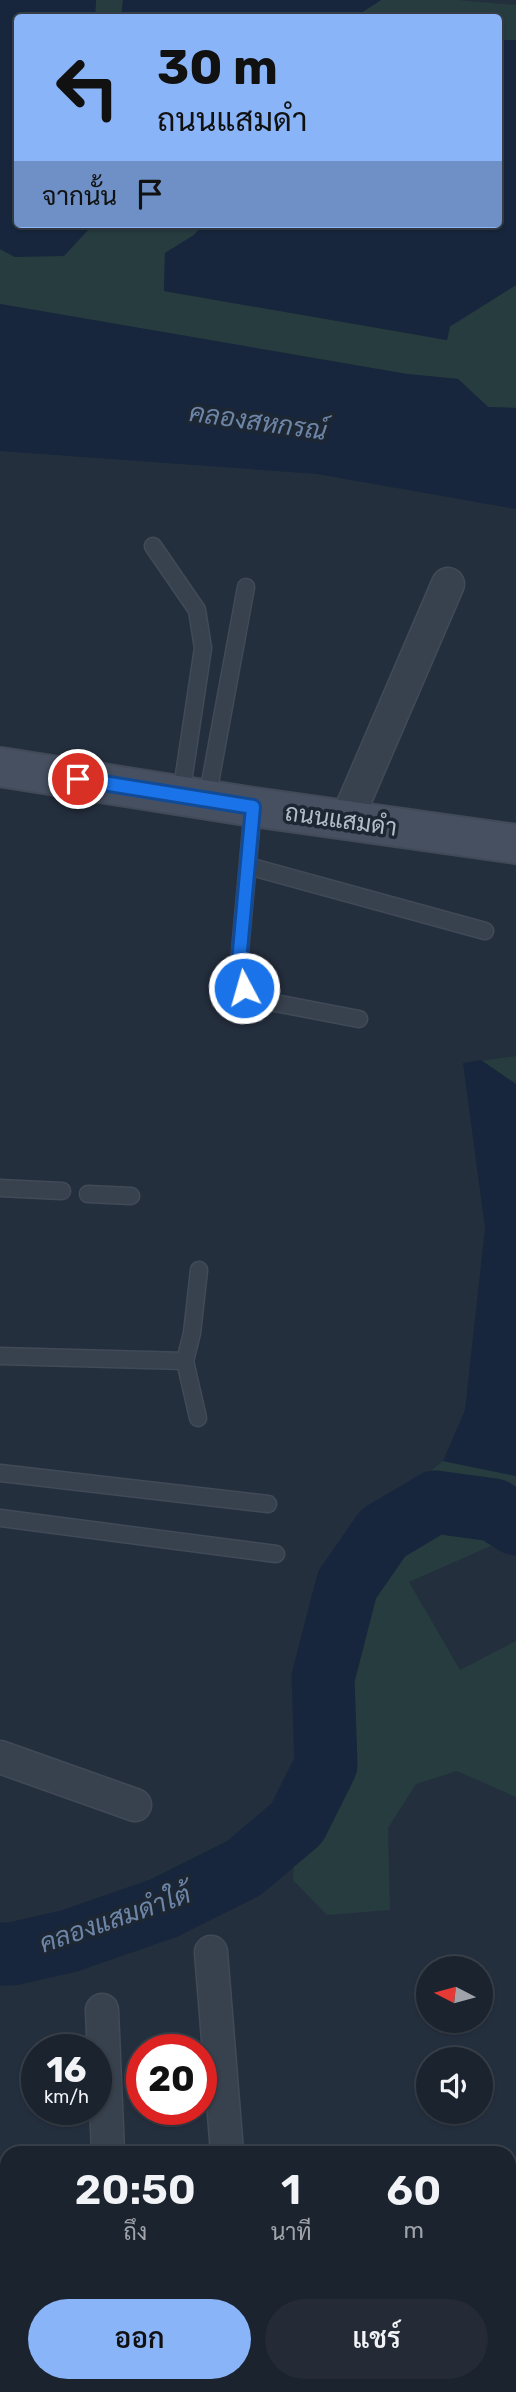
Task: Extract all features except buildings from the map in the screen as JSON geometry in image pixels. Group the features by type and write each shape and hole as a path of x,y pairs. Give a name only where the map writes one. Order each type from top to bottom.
{"street":[{"path":"346,821 448,584"},
{"name":"ถนนแสมดำ","path":"0,767 346,821 516,844"},
{"path":"0,1757 135,1805"},
{"path":"211,1952 227,2146"},
{"path":"102,2010 107,2146"}],"lane":[{"path":"153,546 197,610 203,648 194,797"},
{"path":"194,797 246,587"},
{"path":"253,807 239,962 244,988 265,1001 359,1019"},
{"path":"248,866 485,931"},
{"path":"0,1188 62,1191"},
{"path":"88,1194 131,1196"},
{"path":"198,1270 192,1333 185,1361 198,1418"},
{"path":"0,1356 185,1361"},
{"path":"0,1473 268,1504"},
{"path":"0,1518 276,1554"}],"green space":[{"path":"96,0 123,0 121,14 95,14"},
{"path":"381,0 457,0 516,5 516,40 502,40 502,14 360,14"},
{"path":"89,228 200,228 165,253 164,291 447,340 450,327 516,285 516,408 488,407 458,379 407,374 0,304 0,249 15,257"},
{"path":"516,1056 516,1084 481,1061"},
{"path":"443,1461 516,1476 516,1549 495,1544 409,1582 460,1670 516,1641 516,1797 457,1771 416,1784 388,1828 390,1910 327,1915 293,1880 298,1799 319,1613 361,1528"}],"water":[{"path":"0,0 96,0 95,14 14,14 14,228 90,228 64,256 15,257 0,249"},
{"path":"123,0 381,0 359,14 121,14"},
{"path":"502,40 516,40 516,285 450,326 447,340 164,291 165,253 200,228 502,228"},
{"name":"คลองสหกรณ์","path":"0,304 407,374 458,379 488,407 516,408 516,509 317,474 0,451"},
{"path":"481,1060 516,1084 516,1476 443,1461 465,1410 485,1228 463,1063"}],"waterway":[{"name":"คลองแสมดำใต้","path":"0,1954 12,1954 69,1941 164,1908 244,1868 297,1823 326,1765 323,1678 347,1585 383,1533 435,1502 494,1510 516,1524"}],"route":[{"path":"78,779 253,807 239,962 244,988"}]}
